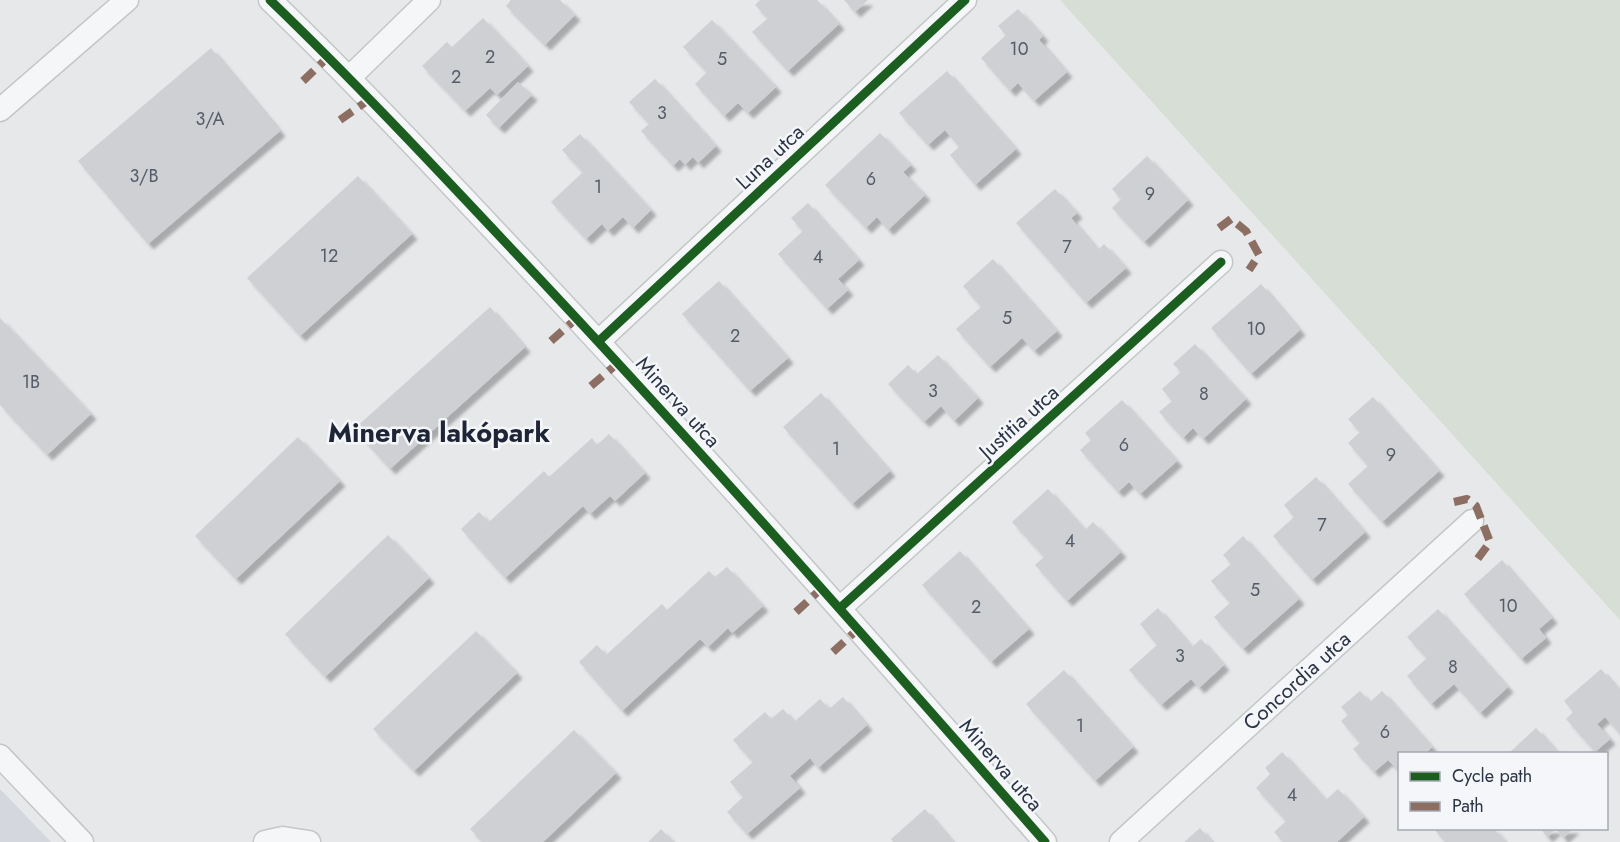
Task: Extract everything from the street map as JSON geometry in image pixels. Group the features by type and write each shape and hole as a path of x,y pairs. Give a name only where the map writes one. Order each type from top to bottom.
{"street":[{"path":"0,110 127,0"},
{"name":"Minerva utca","path":"270,0 350,77 599,341 840,608 1045,842"},
{"path":"350,77 429,0"},
{"name":"Luna utca","path":"599,341 965,0"},
{"name":"Justitia utca","path":"840,608 1221,262"},
{"name":"Concordia utca","path":"1121,842 1472,520"},
{"path":"0,756 82,842"},
{"path":"265,842 283,838 309,842"}],"shaded area":[{"path":"1060,0 1620,0 1620,620"},
{"path":"0,789 51,842 0,842"}],"building":[{"path":"511,0 560,0 575,15 545,45 506,6"},
{"path":"760,0 817,0 839,24 788,71 752,32 768,18 755,5"},
{"path":"844,0 868,0 855,12"},
{"path":"1018,9 1043,36 1039,40 1067,72 1034,101 1018,83 1010,91 981,58 1006,35 998,26"},
{"path":"483,18 528,66 497,95 490,88 465,111 422,66 447,42 452,47"},
{"path":"712,20 776,87 748,113 738,103 724,116 695,84 707,72 683,47"},
{"path":"211,48 280,131 148,244 78,161"},
{"path":"947,71 1016,149 975,185 950,155 959,147 945,130 928,145 899,113"},
{"path":"655,79 716,146 698,163 693,157 685,165 680,159 673,166 641,131 649,124 629,102"},
{"path":"518,82 532,95 499,128 486,115"},
{"path":"880,133 911,165 903,172 925,195 888,230 877,217 866,228 825,185"},
{"path":"580,134 651,210 633,228 623,217 608,231 602,224 586,239 551,202 583,172 562,150"},
{"path":"1147,156 1188,200 1144,242 1112,208 1121,199 1112,189"},
{"path":"358,176 412,234 300,336 247,278"},
{"path":"1055,189 1077,213 1071,218 1098,250 1104,244 1126,268 1086,303 1016,223"},
{"path":"808,203 859,260 838,279 848,290 827,309 778,254 803,231 791,218"},
{"path":"993,259 1057,331 1034,351 1022,338 990,367 956,329 981,307 963,286"},
{"path":"719,281 788,358 750,391 682,314"},
{"path":"1261,284 1300,330 1251,374 1211,328"},
{"path":"490,307 525,347 390,469 354,429"},
{"path":"0,318 91,414 47,455 0,405"},
{"path":"1195,344 1246,399 1203,439 1193,428 1183,438 1159,412 1172,401 1162,389 1181,372 1173,364"},
{"path":"938,355 978,398 954,421 941,406 924,422 888,384 908,365 917,374"},
{"path":"821,393 890,471 852,504 783,427"},
{"path":"1373,397 1439,471 1382,522 1348,484 1368,466 1348,443 1360,432 1348,419"},
{"path":"1122,400 1177,461 1140,494 1129,482 1118,492 1080,450 1091,440 1085,433"},
{"path":"609,434 645,473 615,501 610,496 590,514 583,506 505,578 461,529 479,512 489,522 544,471 549,477 592,438 597,445"},
{"path":"298,437 340,481 236,579 195,536"},
{"path":"1316,477 1365,532 1312,580 1273,536 1294,517 1284,505"},
{"path":"1048,489 1085,530 1093,522 1121,552 1067,601 1035,565 1044,557 1012,522"},
{"path":"388,535 429,578 325,677 285,634"},
{"path":"1243,536 1299,599 1243,649 1214,617 1230,603 1211,581 1231,564 1223,555"},
{"path":"960,551 1029,629 991,662 922,585"},
{"path":"1502,560 1552,618 1539,629 1546,638 1521,659 1464,594"},
{"path":"727,567 763,606 732,633 728,628 708,647 700,639 622,711 579,662 597,645 606,655 662,604 667,610 709,571 715,577"},
{"path":"1158,608 1192,647 1201,639 1224,665 1199,688 1191,679 1161,705 1129,670 1157,645 1140,624"},
{"path":"1438,609 1508,687 1480,713 1454,684 1431,704 1407,676 1427,658 1407,637"},
{"path":"476,631 517,673 414,771 373,729"},
{"path":"1601,669 1620,691 1620,734 1605,717 1597,724 1610,739 1595,752 1566,719 1573,712 1564,701"},
{"path":"1064,670 1133,747 1095,781 1026,704"},
{"path":"1360,691 1370,702 1382,691 1432,747 1427,752 1398,752 1398,770 1388,760 1374,772 1353,749 1360,743 1341,721 1348,715 1341,707"},
{"path":"843,697 867,725 818,768 810,758 790,776 800,788 747,834 727,812 743,797 730,782 753,762 733,740 765,712 771,719 783,709 794,722 820,699 829,709"},
{"path":"1536,728 1557,752 1510,752"},
{"path":"574,730 616,773 543,842 483,842 470,829"},
{"path":"1282,752 1326,800 1338,789 1364,817 1337,842 1283,842 1274,832 1286,821 1256,788 1270,774 1265,768"},
{"path":"925,809 953,842 893,842 891,839"},
{"path":"1200,828 1212,842 1184,842"},
{"path":"661,829 673,842 648,842"},
{"path":"1435,830 1495,830 1506,842 1445,842"},
{"path":"1542,830 1555,830 1547,837"},
{"path":"1557,830 1572,830 1563,838"}],"marked path":[{"path":"303,81 329,56"},
{"path":"340,120 370,99"},
{"path":"1219,228 1231,219 1246,231 1259,255 1249,270"},
{"path":"551,341 577,318"},
{"path":"591,386 618,363"},
{"path":"1454,502 1467,499 1476,506 1490,542 1476,561"},
{"path":"796,612 822,588"},
{"path":"833,652 858,629"}],"cycle path":[{"path":"270,0 419,151 575,317 711,465 1045,842"},
{"path":"599,341 965,0"},
{"path":"840,608 1221,262"}],"district":[{"name":"Minerva lakópark","path":"439,433"}]}
